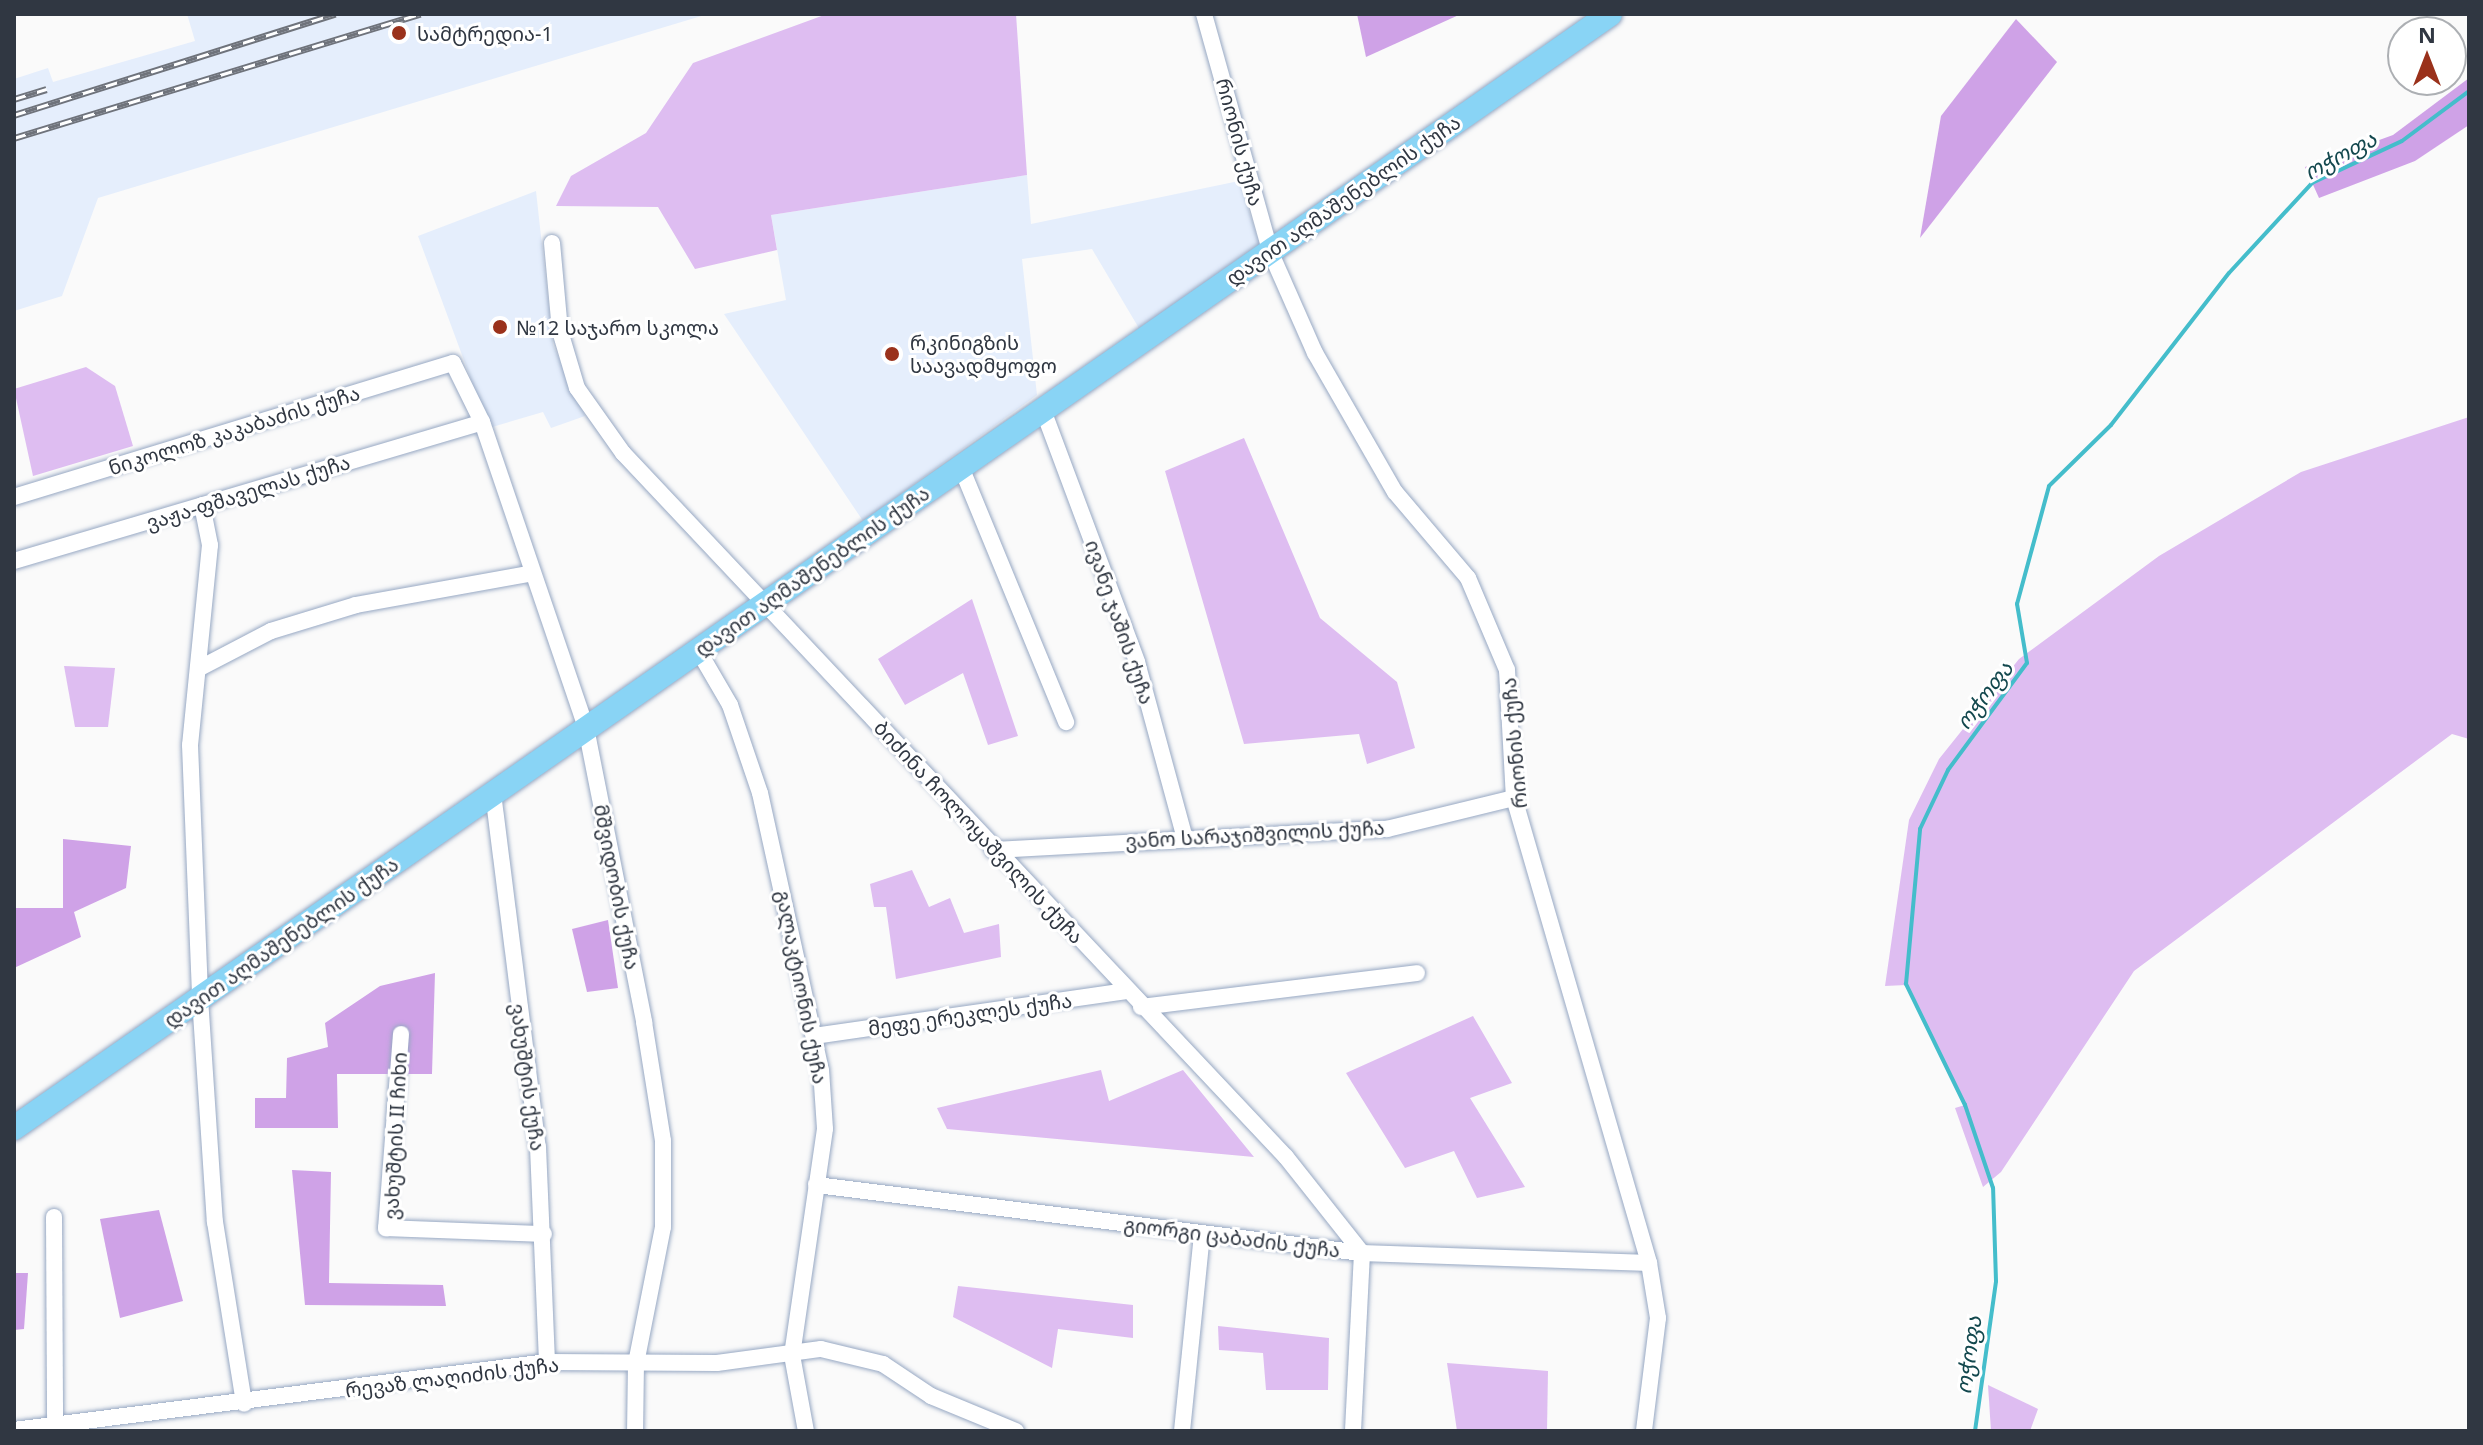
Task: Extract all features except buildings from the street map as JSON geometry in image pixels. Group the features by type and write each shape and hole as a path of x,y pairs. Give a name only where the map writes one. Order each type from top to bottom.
{"main road":[{"name":"დავით აღმაშენებლის ქუჩა","path":"14,1128 1610,14"}],"street":[{"name":"რიონის ქუჩა","path":"1204,14 1270,251 1315,353 1395,492 1468,578 1495,630 1507,670 1514,798 1649,1263 1658,1318 1644,1431"},
{"name":"ბიძინა ჩოლოყაშვილის ქუჩა","path":"552,243 560,331 577,388 623,453 1125,991 1286,1157 1362,1253"},
{"name":"მშვიდობის ქუჩა","path":"453,363 482,422 529,574 586,728 663,1141 663,1227 636,1363 635,1431"},
{"name":"ნიკოლოზ კაკაბაძის ქუჩა","path":"14,497 453,363"},
{"name":"ივანე ჯაშის ქუჩა","path":"1043,410 1137,662 1185,839"},
{"name":"ვაჟა-ფშაველას ქუჩა","path":"14,561 482,422"},
{"path":"961,467 1066,722"},
{"path":"202,505 210,545 190,745 200,998 215,1222 244,1404"},
{"path":"198,669 271,631 356,605 529,574"},
{"name":"გალაკტიონის ქუჩა","path":"698,650 730,705 760,793 814,1036 825,1129 792,1355 806,1431"},
{"name":"ვახუშტის ქუჩა","path":"493,793 544,1234 547,1362"},
{"name":"ვანო სარაჯიშვილის ქუჩა","path":"993,850 1387,829 1514,798"},
{"path":"1141,1007 1417,973"},
{"name":"მეფე ერეკლეს ქუჩა","path":"814,1036 1125,991"},
{"name":"ვახუშტის II ჩიხი","path":"401,1034 386,1228 544,1234"},
{"name":"გიორგი ცაბაძის ქუჩა","path":"816,1185 1362,1253 1649,1263"},
{"path":"54,1217 55,1425"},
{"path":"1182,1431 1202,1234"},
{"path":"1353,1431 1362,1253"},
{"name":"რევაზ ლაღიძის ქუჩა","path":"14,1430 244,1404 547,1362 636,1363 792,1355 821,1349 883,1364 931,1396 1016,1431"}],"shaded area":[{"path":"187,14 708,14 98,198 62,296 14,311 14,79 48,68 53,82 195,41"},
{"path":"827,14 1016,14 1027,175 771,215 777,250 695,269 658,207 556,206 571,176 646,133 693,63"},
{"path":"1357,14 1461,14 1366,57"},
{"path":"2016,19 2057,62 1920,238 1941,116"},
{"path":"2469,78 2469,125 2415,161 2319,198 2305,167 2393,135 2445,96 2467,96"},
{"path":"1027,175 1031,224 1239,181 1260,245 1140,330 1092,249 1022,259 1037,395 863,521 724,314 786,300 771,215"},
{"name":"№12 საჯარო სკოლა","path":"536,191 553,345 585,416 551,428 543,412 489,428 418,236"},
{"path":"86,367 115,386 133,446 33,476 14,389"},
{"path":"2469,417 2469,739 2452,734 2134,971 2001,1172 1983,1187 1955,1108 1965,1105 1906,985 1885,986 1909,820 1939,759 2019,659 2159,556 2301,472"},
{"path":"1244,438 1320,618 1397,682 1415,748 1367,764 1359,734 1244,744 1165,471"},
{"path":"972,599 1018,736 988,745 963,673 905,705 878,659"},
{"path":"64,666 115,668 108,727 75,727"},
{"path":"63,839 131,846 126,888 74,912 81,937 14,968 14,908 63,908"},
{"path":"912,870 929,907 950,898 964,933 999,924 1001,957 896,979 886,907 874,907 870,884"},
{"path":"608,920 618,988 587,992 572,929"},
{"path":"435,973 432,1074 337,1074 338,1128 255,1128 255,1098 286,1098 287,1058 328,1047 325,1023 380,986"},
{"path":"1473,1016 1512,1083 1470,1098 1525,1187 1477,1198 1454,1151 1405,1168 1346,1073"},
{"path":"1101,1070 1109,1101 1183,1070 1254,1157 947,1129 937,1108"},
{"path":"292,1170 331,1172 329,1283 443,1285 446,1306 305,1305"},
{"path":"159,1210 183,1301 120,1318 100,1219"},
{"path":"14,1273 28,1273 24,1329 14,1330"},
{"path":"958,1286 1133,1305 1133,1338 1058,1329 1052,1368 953,1317"},
{"path":"1218,1326 1329,1338 1328,1390 1266,1390 1263,1353 1219,1350"},
{"path":"1447,1363 1548,1371 1547,1431 1457,1431"},
{"path":"1988,1385 2038,1409 2030,1431 1991,1431"}],"waterway":[{"name":"ოჭოფა","path":"1975,1431 1996,1281 1993,1188 1965,1105 1906,984 1920,829 1948,770 2027,663 2017,604 2049,486 2111,425 2229,273 2312,183 2402,141 2469,91"}],"railway":[{"path":"14,115 335,14"},
{"path":"14,138 420,14"},
{"path":"14,99 47,89"}],"place":[{"name":"სამტრედია-1","path":"399,33"},
{"name":"№12 საჯარო სკოლა","path":"500,327"},
{"name":"რკინიგზის საავადმყოფო","path":"892,354"}]}
